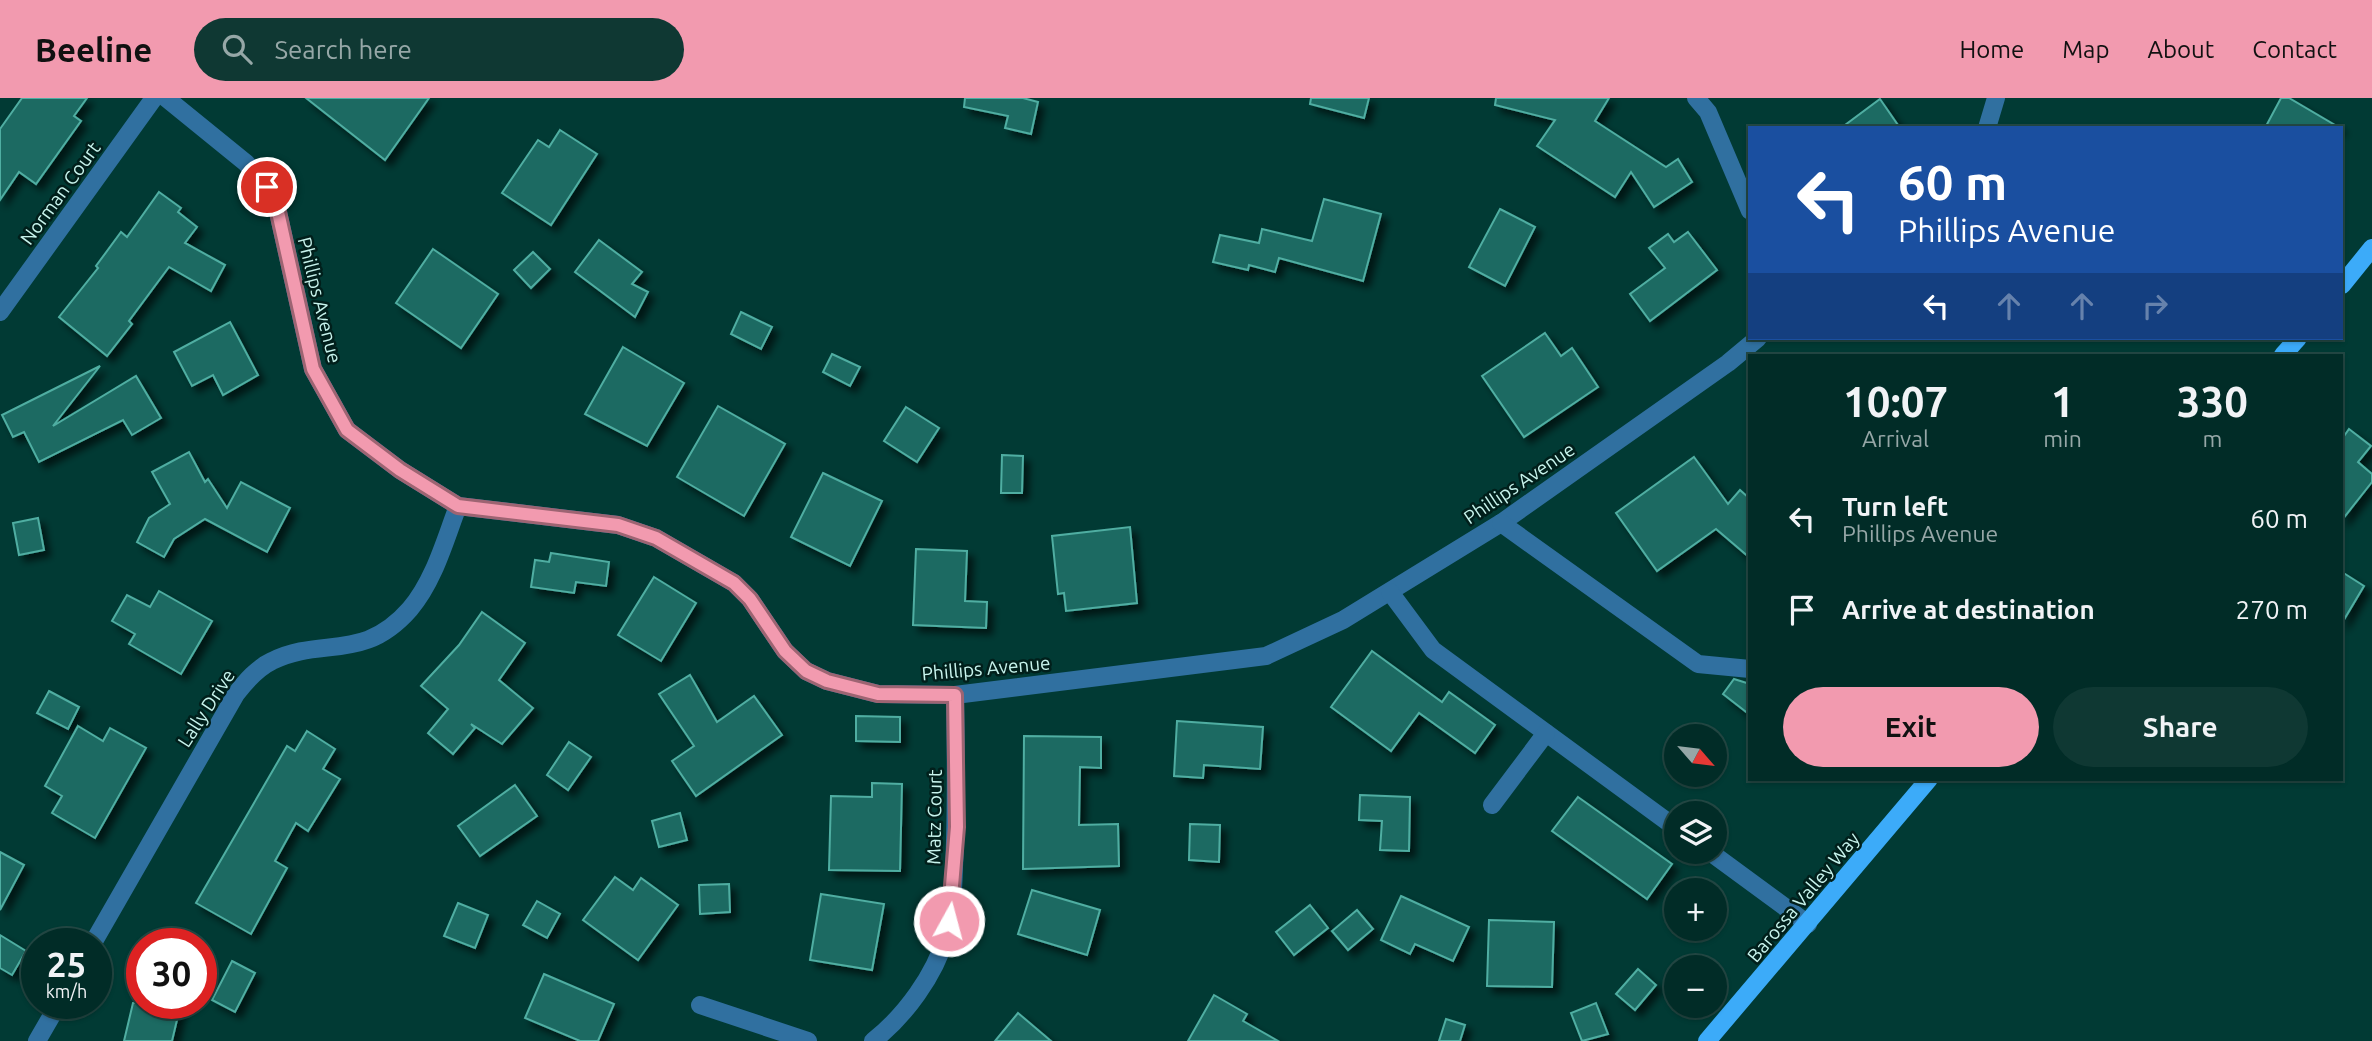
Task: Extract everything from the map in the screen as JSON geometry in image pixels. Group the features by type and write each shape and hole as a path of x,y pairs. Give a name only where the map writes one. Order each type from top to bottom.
{"main road":[{"path":"2343,284 2372,248"},
{"path":"2284,354 2296,340"},
{"name":"Barossa Valley Way","path":"1707,1041 1927,781"}],"street":[{"name":"Norman Court","path":"0,312 154,98"},
{"name":"Phillips Avenue","path":"166,98 246,163 267,187 278,212 313,369 347,430 400,470 458,506 618,525 656,538 734,583 750,599 785,651 806,671 827,681 878,694 955,695 1266,656 1343,620 1501,523 1728,363 1756,340"},
{"path":"1696,98 1708,112 1748,206"},
{"path":"1988,126 1996,98"},
{"name":"Lally Drive","path":"102,928 236,694 253,673 271,661 289,655 345,647 370,640 390,628 411,608 425,586 458,506"},
{"path":"1501,523 1698,664 1748,669"},
{"path":"1390,592 1433,650 1664,819"},
{"name":"Matz Court","path":"873,1041 887,1030 924,982 946,936 952,906 957,827 955,695"},
{"path":"1492,805 1546,733"},
{"path":"1727,864 1808,923"},
{"path":"699,1005 808,1041"},
{"path":"37,1041 50,1019"}],"building":[{"path":"22,98 87,98 74,116 81,121 36,184 19,172 0,200 0,129"},
{"path":"306,98 429,98 385,160"},
{"path":"965,98 1023,98 1038,102 1031,134 1005,128 1008,116 964,107"},
{"path":"1311,98 1369,98 1364,118 1310,104"},
{"path":"1496,98 1609,98 1595,121 1666,167 1678,159 1692,182 1654,207 1631,172 1615,197 1537,146 1555,120 1495,105"},
{"path":"2281,98 2289,98 2337,126 2266,126"},
{"path":"1880,99 1899,126 1844,126"},
{"path":"560,130 597,154 551,225 502,193 538,140 549,147"},
{"path":"159,192 181,208 178,212 197,227 185,243 225,265 211,291 169,267 129,321 132,324 107,356 59,317 98,268 96,266 121,232 127,237"},
{"path":"1324,199 1381,214 1363,281 1279,258 1275,272 1249,265 1248,270 1213,262 1220,235 1259,243 1262,229 1312,241"},
{"path":"1500,209 1535,227 1505,286 1469,267"},
{"path":"1688,232 1717,270 1650,321 1630,294 1665,268 1649,248 1668,234 1674,242"},
{"path":"599,240 642,272 632,284 648,292 635,317 575,272"},
{"path":"433,249 498,294 461,348 396,303"},
{"path":"533,252 550,269 531,288 514,270"},
{"path":"741,312 772,327 761,349 731,334"},
{"path":"230,322 258,375 223,395 213,375 192,386 174,352"},
{"path":"1545,333 1561,356 1572,348 1598,387 1524,437 1482,376"},
{"path":"623,347 684,383 647,446 585,414"},
{"path":"832,354 860,367 850,386 823,372"},
{"path":"100,366 53,426 136,376 161,418 132,435 123,420 39,462 24,432 13,437 2,415"},
{"path":"718,406 785,444 744,516 677,477"},
{"path":"906,407 939,428 917,462 884,441"},
{"path":"2349,429 2371,446 2358,462 2372,474 2372,482 2343,519 2343,438"},
{"path":"189,452 205,482 208,479 227,508 241,482 290,508 267,552 205,519 174,539 164,557 137,542 149,518 170,504 152,472"},
{"path":"1002,455 1023,456 1022,493 1001,493"},
{"path":"1694,457 1728,504 1740,490 1748,497 1748,556 1716,529 1657,571 1616,513"},
{"path":"823,473 882,501 850,566 791,537"},
{"path":"38,518 44,550 19,555 13,523"},
{"path":"1130,527 1137,603 1066,611 1064,593 1058,594 1052,536"},
{"path":"916,549 967,551 965,601 987,602 986,628 913,625"},
{"path":"551,553 609,562 606,586 576,582 574,593 531,587 535,560 549,562"},
{"path":"2343,573 2364,586 2343,621"},
{"path":"654,577 696,603 661,661 618,635"},
{"path":"159,591 212,621 181,674 129,644 135,634 112,621 127,595 150,607"},
{"path":"482,612 525,643 499,680 533,708 502,744 471,724 475,728 453,754 428,733 448,709 421,686 459,645"},
{"path":"1372,651 1442,702 1449,692 1495,725 1475,753 1419,713 1391,751 1331,707"},
{"path":"690,675 717,722 754,696 782,735 696,796 672,761 694,746 659,694"},
{"path":"1734,679 1748,683 1748,713 1723,694"},
{"path":"49,691 79,707 68,729 37,713"},
{"path":"856,716 900,717 900,742 856,741"},
{"path":"1177,721 1263,727 1260,769 1204,765 1203,778 1174,776"},
{"path":"78,726 103,741 110,728 146,748 95,838 52,813 62,796 45,786"},
{"path":"307,731 335,749 323,769 340,779 308,831 296,823 275,861 287,868 251,934 196,903 287,746 295,751"},
{"path":"1024,736 1101,737 1101,768 1080,767 1079,825 1118,824 1119,866 1023,869"},
{"path":"569,742 591,757 568,790 547,775"},
{"path":"872,783 902,784 900,871 829,870 831,796 872,797"},
{"path":"515,785 537,816 480,856 458,826"},
{"path":"1360,795 1410,797 1409,851 1380,850 1382,821 1359,820"},
{"path":"1578,797 1664,858 1664,864 1672,864 1647,899 1552,831"},
{"path":"680,813 687,840 659,847 652,821"},
{"path":"1190,824 1220,825 1219,862 1189,860"},
{"path":"0,852 24,865 0,910"},
{"path":"615,877 633,890 641,878 678,905 638,960 583,920"},
{"path":"729,884 730,912 700,914 699,885"},
{"path":"1032,890 1100,910 1087,955 1018,934"},
{"path":"821,894 884,904 872,970 810,960"},
{"path":"1401,896 1469,927 1453,961 1415,944 1410,954 1381,940"},
{"path":"537,901 560,914 547,938 523,925"},
{"path":"458,903 488,915 475,948 444,936"},
{"path":"1310,905 1328,928 1294,955 1276,932"},
{"path":"1357,910 1373,929 1348,950 1332,931"},
{"path":"1489,920 1554,922 1552,987 1487,986"},
{"path":"0,935 21,948 21,960 12,975 0,968"},
{"path":"232,961 255,973 235,1012 217,1003 217,990"},
{"path":"1638,969 1656,985 1635,1010 1616,994"},
{"path":"544,974 614,1004 598,1041 580,1041 525,1018"},
{"path":"1214,995 1247,1014 1243,1021 1278,1041 1188,1041"},
{"path":"1596,1003 1608,1034 1582,1041 1571,1013"},
{"path":"1018,1013 1051,1041 995,1041"},
{"path":"129,1019 177,1019 172,1041 124,1041"},
{"path":"1446,1019 1465,1025 1460,1041 1439,1041"}],"route":[{"path":"267,187 278,212 313,369 347,430 400,470 458,506 618,525 656,538 734,583 750,599 785,651 806,671 827,681 878,694 955,695 957,827 949,921"}]}
